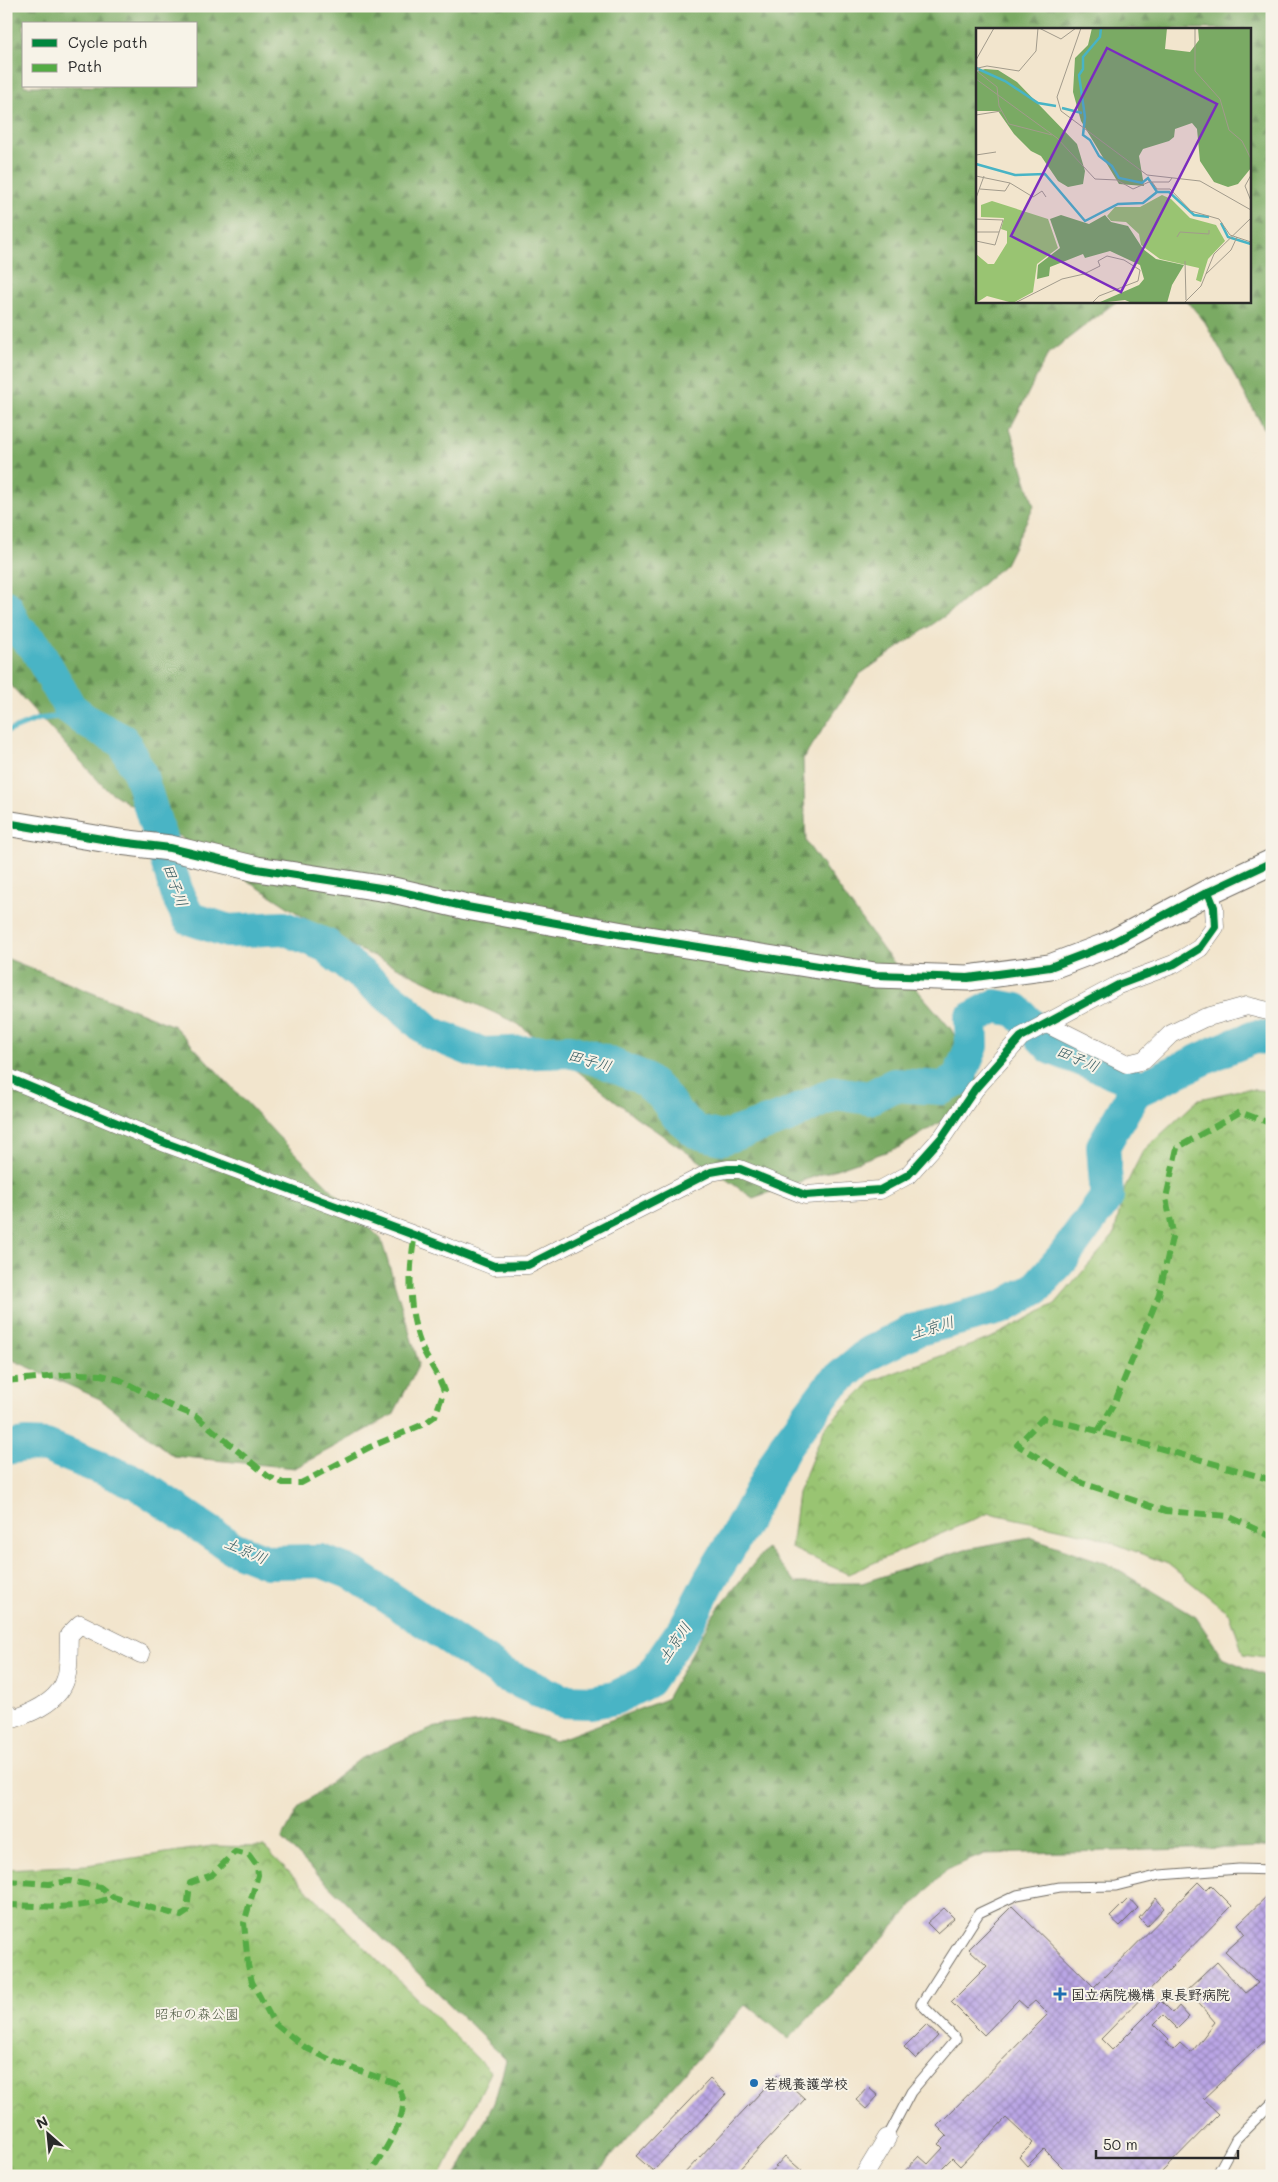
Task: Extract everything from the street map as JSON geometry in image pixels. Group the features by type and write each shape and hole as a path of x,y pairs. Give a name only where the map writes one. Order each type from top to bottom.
{"street":[{"path":"6,823 120,842 170,848 257,869 393,890 522,917 875,975 968,978 1050,967 1108,946 1208,892 1272,862"},
{"path":"6,1078 163,1142 494,1266 528,1265 711,1172 740,1169 805,1194 880,1190 908,1175 943,1136 975,1089 1021,1037 1042,1024 1118,985 1174,964 1200,948 1214,927 1214,908 1208,892"},
{"path":"1042,1024 1128,1064 1144,1060 1171,1034 1204,1018 1247,1006 1272,1012"},
{"path":"6,1712 16,1718 36,1711 61,1692 67,1677 69,1635 80,1624 141,1654"},
{"path":"864,2176 886,2138"}],"lane":[{"path":"886,2138 912,2092 956,2039 921,2004 980,1913 1017,1895 1060,1887 1116,1886 1160,1874 1239,1869 1272,1870"},
{"path":"1216,2176 1236,2139 1272,2103"}],"green space":[{"path":"6,6 1272,6 1272,443 1205,322 1188,302 1250,302 1250,28 976,28 976,302 1116,302 1048,354 1010,429 1034,506 1005,564 952,611 860,674 803,759 806,842 884,951 951,1029 986,1094 900,1147 753,1198 636,1117 518,1024 339,940 106,789 6,680"},
{"path":"6,958 174,1026 276,1134 381,1239 419,1364 393,1415 295,1468 173,1456 100,1399 6,1357"},
{"path":"1244,1089 1272,1091 1272,1658 1243,1654 1230,1614 1168,1564 1095,1536 989,1513 848,1574 791,1548 798,1493 825,1427 871,1381 991,1338 1055,1304 1114,1235 1125,1187 1143,1151 1199,1099"},
{"path":"1030,1537 1108,1564 1196,1617 1223,1658 1272,1679 1272,1847 985,1854 947,1869 789,2039 746,2004 594,2176 456,2176 494,2103 506,2060 282,1839 299,1807 361,1758 436,1727 492,1721 555,1741 666,1699 713,1615 766,1548 796,1583 862,1583 965,1549"},
{"name":"昭和の森公園","path":"212,1846 264,1847 491,2072 440,2176 6,2176 6,1869 87,1865"}],"building":[{"path":"1198,1882 1206,1890 1211,1885 1232,1906 1101,2039 1112,2050 1161,2001 1173,2013 1179,2006 1189,2017 1177,2029 1163,2015 1154,2024 1169,2039 1166,2042 1173,2050 1180,2043 1191,2053 1215,2022 1187,1990 1217,1962 1245,1993 1258,1983 1225,1951 1245,1933 1238,1924 1272,1891 1272,2034 1203,2099 1219,2114 1158,2176 1071,2176 1044,2149 1027,2166 1019,2157 1033,2143 1006,2118 960,2166 952,2158 937,2173 940,2176 900,2176 919,2156 928,2164 943,2148 939,2144 947,2136 937,2126 1048,2014 1035,2001 1027,2008 1018,2000 984,2035 951,2002 987,1966 969,1949 1012,1906 1094,1987"},
{"path":"1129,1898 1138,1908 1120,1926 1110,1917"},
{"path":"1156,1898 1164,1908 1147,1926 1139,1918"},
{"path":"944,1908 954,1918 937,1933 927,1923"},
{"path":"926,2025 938,2036 916,2059 904,2047"},
{"path":"778,2074 805,2099 733,2176 682,2176"},
{"path":"710,2079 726,2094 653,2171 636,2156"},
{"path":"868,2087 878,2096 866,2109 856,2100"},
{"path":"785,2156 802,2171 797,2176 767,2176"}],"waterway":[{"name":"田子川","path":"6,607 16,628 35,646 70,708 91,724 123,741 140,774 178,896 189,918 228,931 284,928 327,946 431,1033 482,1054 570,1051 600,1060 641,1077 662,1094 678,1116 697,1132 722,1138 785,1117 836,1093 869,1098 894,1085 942,1088 958,1080 972,1046 971,1019 995,1006 1016,1010 1052,1048 1126,1077 1135,1091"},
{"path":"6,732 38,719 57,717 60,719 78,715"},
{"name":"田子川","path":"1135,1091 1222,1050 1255,1037 1272,1038"},
{"name":"土京川","path":"6,1448 25,1445 46,1446 137,1483 233,1548 268,1562 321,1561 354,1574 503,1674 562,1701 591,1702 615,1698 648,1681 686,1626 785,1446 831,1385 868,1354 915,1330 1003,1307 1036,1288 1064,1256 1107,1197 1103,1146 1135,1091"}],"marked path":[{"path":"1098,1431 1114,1404 1159,1295 1173,1233 1166,1198 1177,1148 1240,1112 1272,1124"},
{"path":"6,1381 76,1374 101,1375 120,1380 173,1407 196,1416 269,1477 283,1483 301,1483 370,1447 424,1424 435,1416 444,1391 423,1350 414,1322 410,1278 415,1235"},
{"path":"1272,1480 1098,1431 1043,1418 1017,1445 1082,1483 1166,1511 1228,1516 1272,1537"},
{"path":"6,1881 49,1884 70,1881 100,1887 113,1897 181,1916 187,1912 190,1883 212,1875 235,1852 249,1855 257,1866 258,1875 244,1923 248,1965 252,1982 274,2023 306,2048 335,2062 397,2084 402,2095 403,2108 401,2118 369,2176"},
{"path":"6,1907 10,1905 75,1906 113,1897"}],"cycle path":[{"path":"6,823 120,842 170,848 257,869 393,890 467,907 623,935 875,975 968,978 1050,967 1108,945 1208,892 1272,862"},
{"path":"6,1077 163,1142 494,1266 528,1265 711,1172 740,1169 805,1195 880,1190 908,1175 943,1136 975,1089 1021,1037 1118,985 1174,964 1200,948 1215,927 1214,907 1208,892"}],"place":[{"name":"国立病院機構 東長野病院","path":"1060,1994"},
{"name":"若槻養護学校","path":"754,2083"}]}
